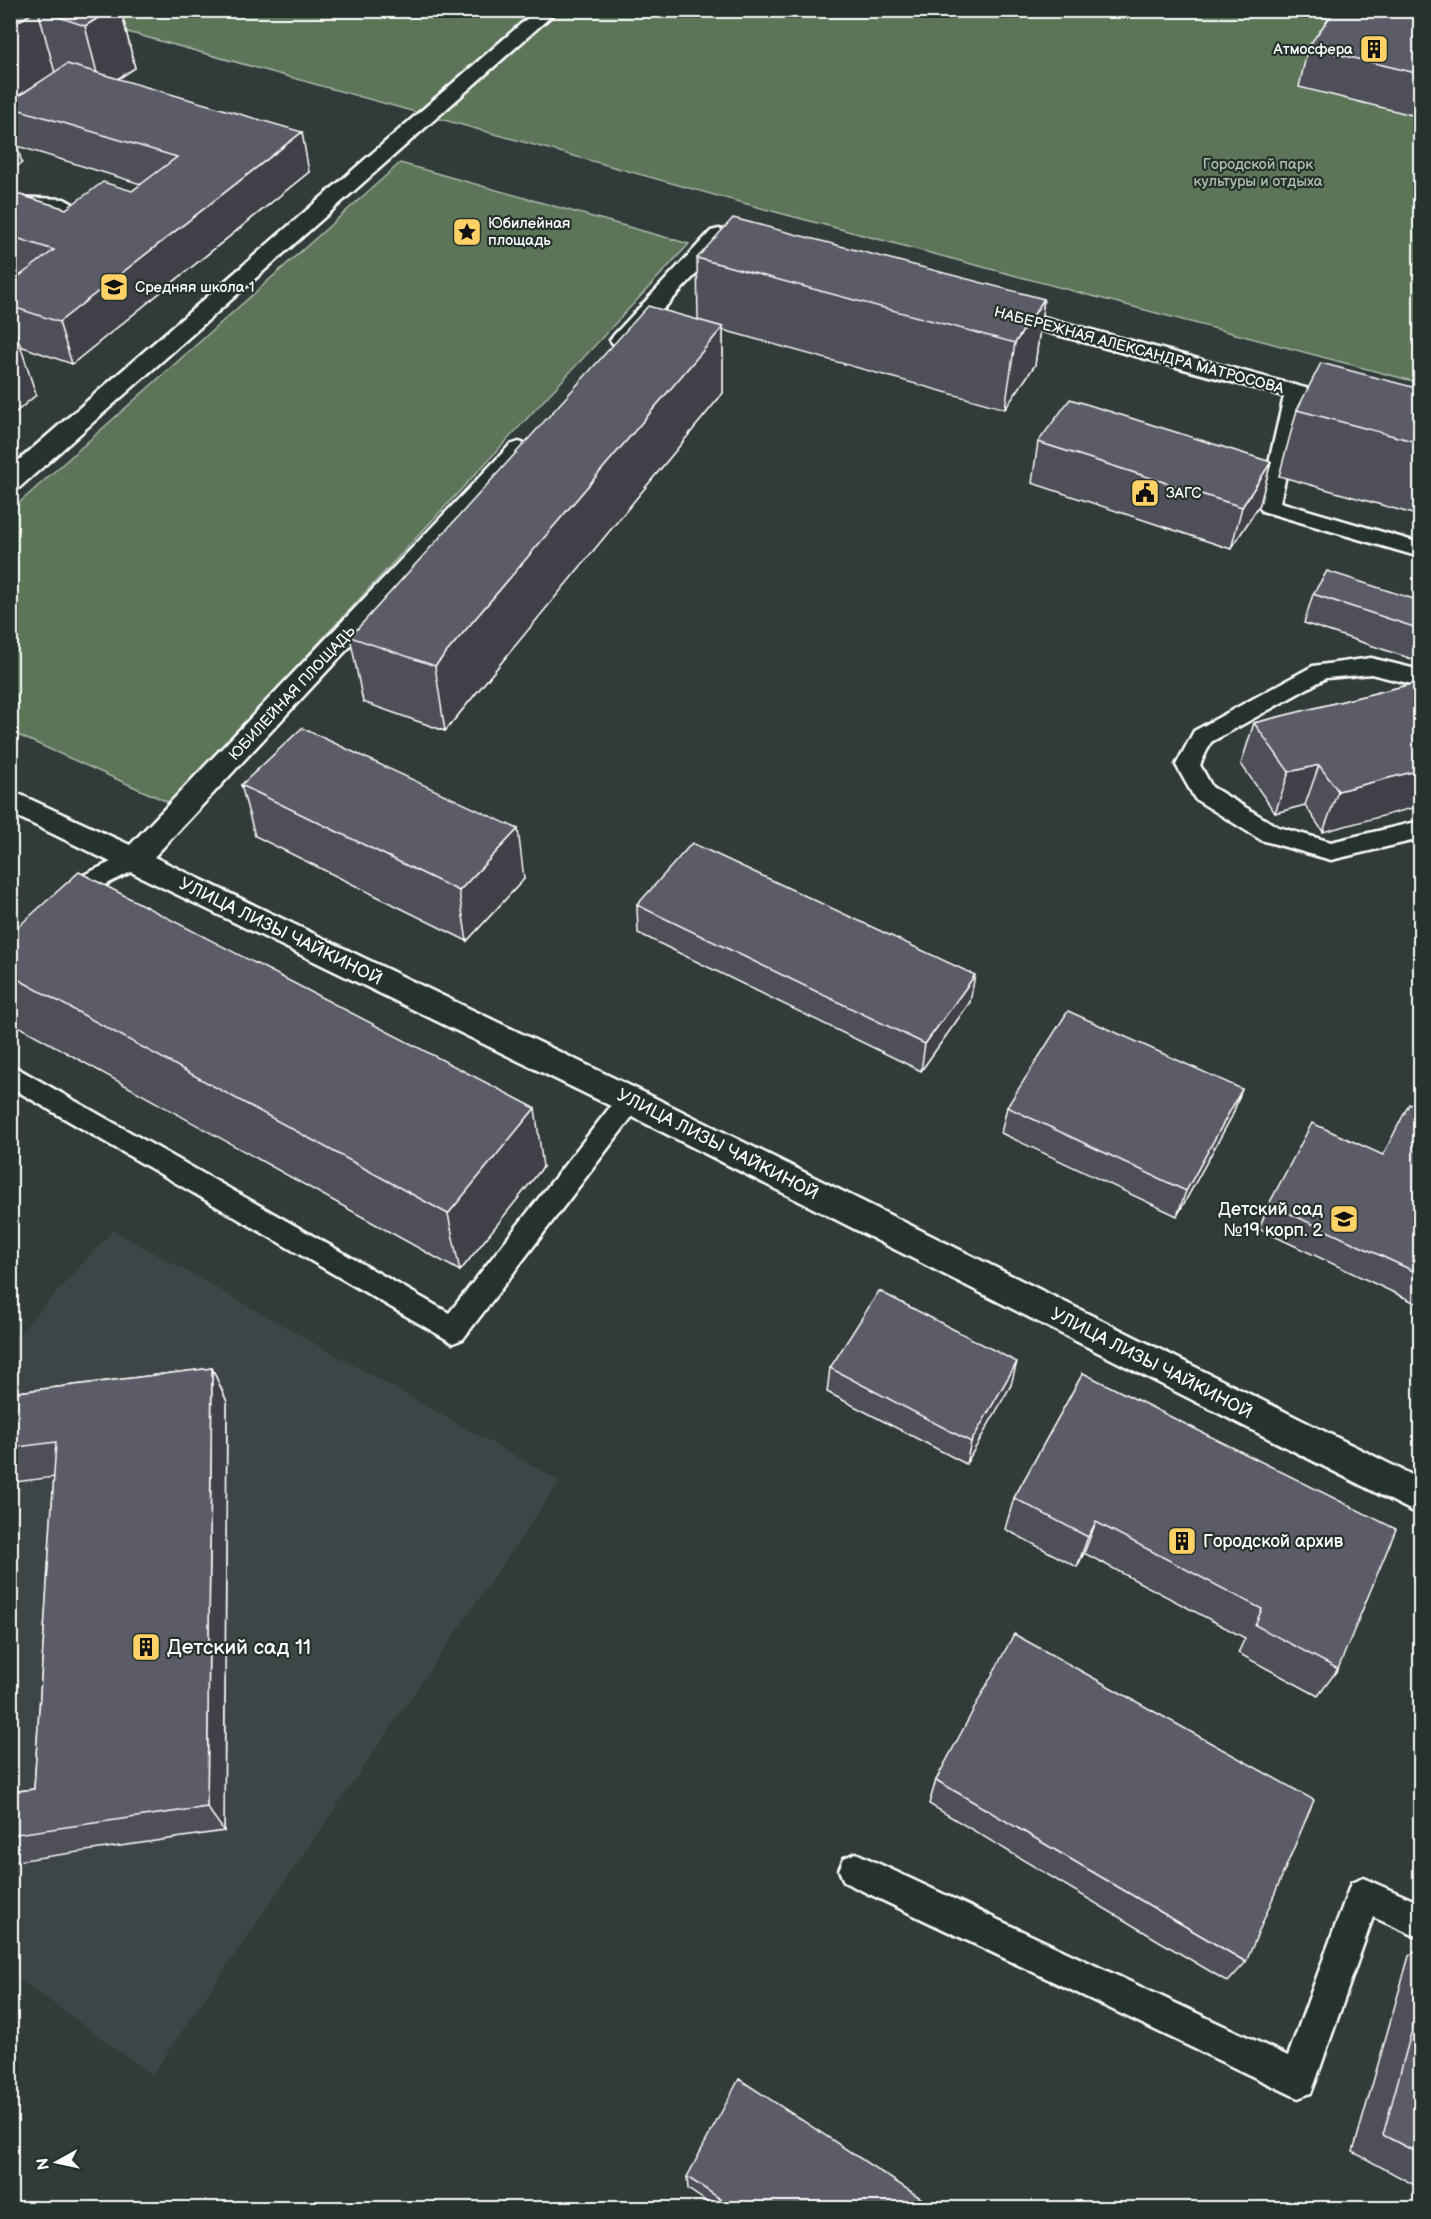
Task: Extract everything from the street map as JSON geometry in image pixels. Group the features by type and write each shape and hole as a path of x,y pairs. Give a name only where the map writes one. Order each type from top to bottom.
{"street":[{"path":"10,482 549,10"},
{"path":"607,357 719,236 748,244"},
{"name":"НАБЕРЕЖНАЯ АЛЕКСАНДРА МАТРОСОВА","path":"976,306 1420,426"},
{"name":"ЮБИЛЕЙНАЯ ПЛОЩАДЬ","path":"134,860 536,433"},
{"name":"УЛИЦА ЛИЗЫ ЧАЙКИНОЙ","path":"10,800 631,1101 1420,1498"}],"lane":[{"path":"10,202 64,204"},
{"path":"1295,392 1269,506 1420,550"},
{"path":"1420,678 1371,666 1321,671 1202,737 1188,765 1203,793 1270,834 1331,851 1420,830"},
{"path":"52,916 80,887 134,860"},
{"path":"10,1074 453,1330 631,1101"},
{"path":"856,1870 1298,2080 1363,1894 1420,1921"}],"shaded area":[{"path":"113,1230 560,1481 152,2075 11,1973 11,1332 17,1336"}],"green space":[{"name":"Городской парк культуры и отдыха","path":"52,11 1420,11 1420,383 772,211"},
{"path":"400,163 689,244 170,803 11,732 10,511"}],"building":[{"path":"10,10 38,10 10,26"},
{"path":"39,10 111,10 85,26"},
{"path":"1335,10 1420,10 1420,74 1308,47"},
{"path":"67,64 302,132 59,322 10,306 10,283 54,250 10,236 10,192 66,209 103,182 132,191 177,157 10,107 10,102"},
{"path":"10,146 18,148 10,153"},
{"path":"733,218 1044,299 1015,343 697,258"},
{"path":"648,306 723,327 435,666 350,637"},
{"path":"1321,363 1420,389 1420,443 1297,410"},
{"path":"1070,399 1271,462 1242,507 1038,442"},
{"path":"1327,571 1420,601 1420,629 1313,594"},
{"path":"1420,682 1420,770 1338,791 1319,765 1289,772 1254,723"},
{"path":"302,728 518,829 459,891 241,785"},
{"path":"692,843 975,975 925,1044 637,905"},
{"path":"79,872 535,1108 448,1214 10,975 10,934"},
{"path":"1068,1011 1242,1089 1186,1191 1007,1107"},
{"path":"1409,1104 1420,1109 1420,1274 1269,1204 1312,1123 1383,1155"},
{"path":"879,1291 1017,1362 971,1442 830,1368"},
{"name":"Детский сад 11","path":"212,1368 207,1807 10,1835 10,1792 34,1789 56,1442 10,1448 10,1393"},
{"name":"Городской архив","path":"1083,1373 1396,1529 1338,1669 1255,1625 1262,1609 1096,1522 1088,1537 1014,1498"},
{"path":"1014,1634 1314,1800 1246,1962 936,1780"},
{"path":"1420,2001 1420,2154 1383,2135"},
{"path":"739,2079 936,2208 734,2208 687,2177"}],"place":[{"name":"Атмосфера","path":"1374,49"},
{"name":"Юбилейная площадь","path":"467,232"},
{"name":"Средняя школа 1","path":"114,287"},
{"name":"ЗАГС","path":"1145,493"},
{"name":"Детский сад №19 корп. 2","path":"1344,1219"},
{"name":"Городской архив","path":"1182,1541"},
{"name":"Детский сад 11","path":"146,1647"}]}
